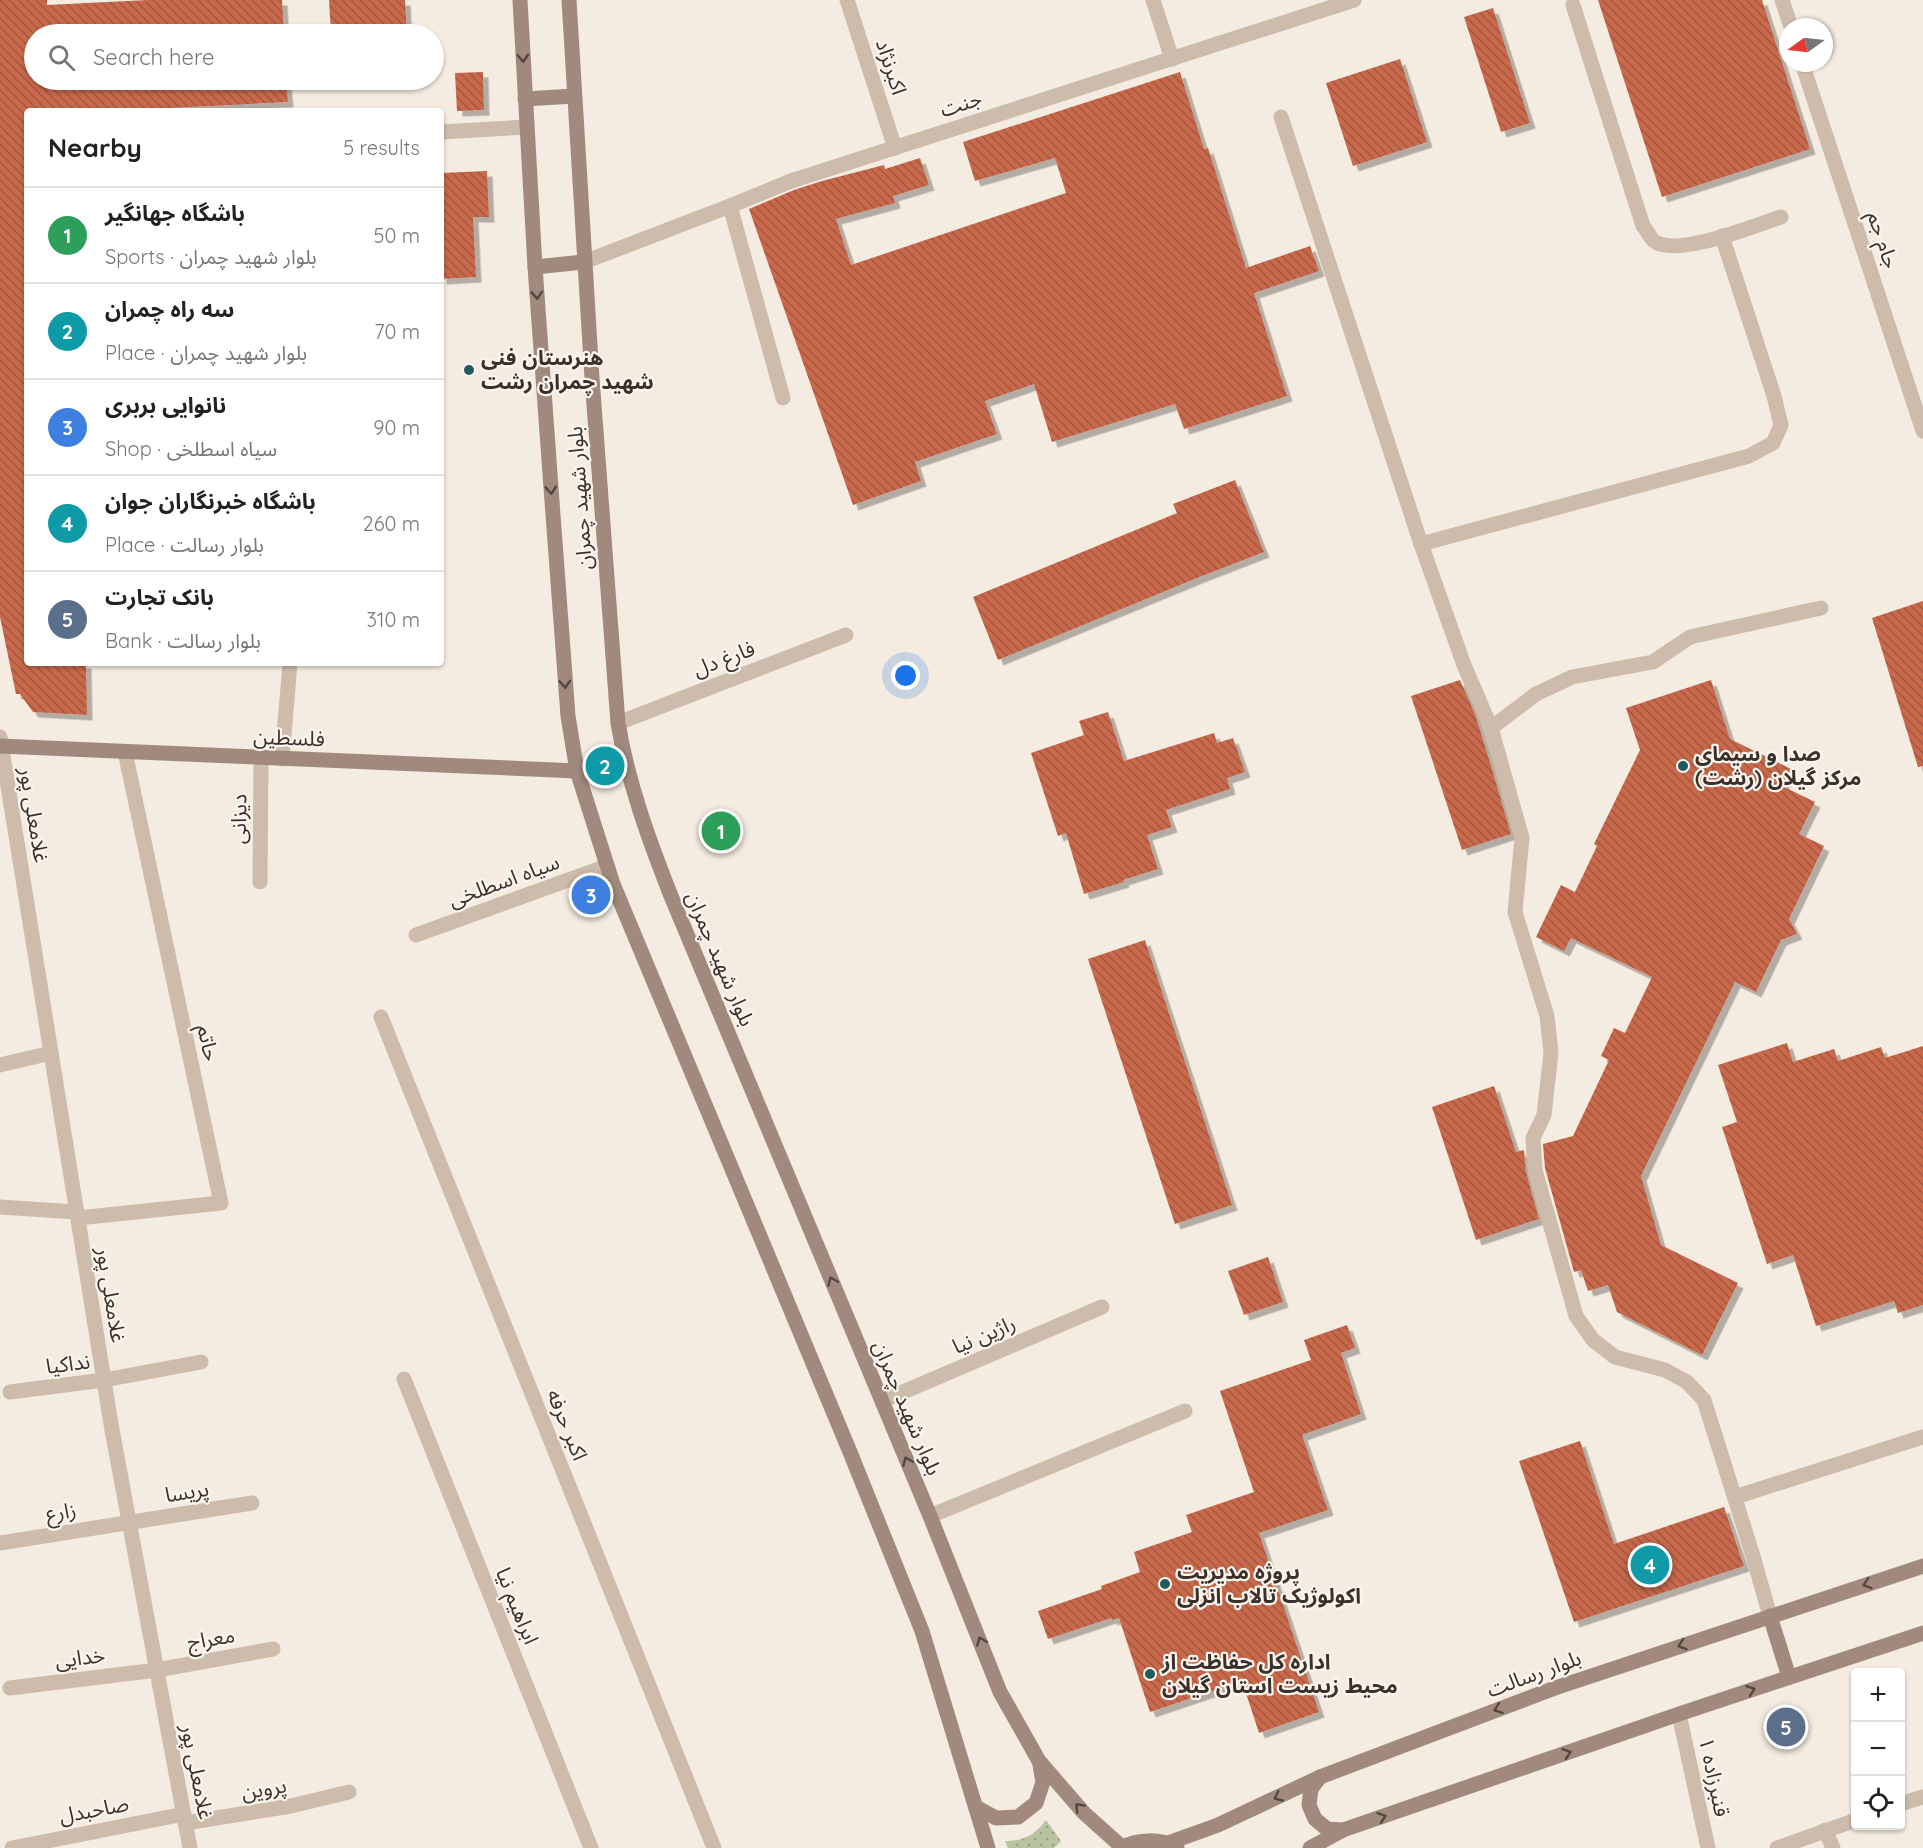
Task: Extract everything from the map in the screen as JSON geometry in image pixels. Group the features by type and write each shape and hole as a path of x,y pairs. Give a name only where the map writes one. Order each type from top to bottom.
{"main road":[{"name":"بلوار شهید چمران","path":"520,0 535,267 568,716 577,771 607,866 922,1631 988,1848"},
{"name":"بلوار شهید چمران","path":"569,0 584,262 618,723 625,760 652,848 671,896 930,1515 1000,1692 1039,1761 1084,1813 1121,1847"},
{"path":"525,99 574,96"},
{"path":"535,267 584,262"},
{"name":"فلسطین","path":"0,744 125,752 577,771"},
{"name":"بلوار رسالت","path":"1172,1845 1320,1777 1555,1688 1923,1566"},
{"path":"1770,1616 1789,1677"},
{"path":"1310,1848 1343,1830 1923,1633"},
{"path":"976,1807 996,1818 1018,1817 1036,1803 1044,1782 1039,1761"},
{"path":"1320,1777 1311,1789 1309,1805 1315,1819 1327,1829 1343,1830"},
{"path":"1121,1847 1141,1840 1172,1845"}],"street":[{"name":"اکبرنژاد","path":"847,0 895,148"},
{"path":"1154,0 1172,58"},
{"name":"جنت","path":"584,262 791,181 1354,0"},
{"path":"1782,0 1788,18"},
{"path":"1573,5 1643,226 1655,241 1671,247 1691,245 1781,217"},
{"name":"جام جم","path":"1806,72 1923,431"},
{"path":"1281,117 1421,544 1464,665 1491,728 1522,838 1515,912 1547,1016 1551,1053 1544,1115 1533,1138 1535,1170 1576,1316 1593,1340 1615,1357 1665,1370 1687,1382 1704,1400 1770,1616"},
{"path":"444,132 527,127"},
{"path":"730,206 783,398"},
{"path":"1421,544 1749,456 1773,443 1781,425 1774,396 1722,236"},
{"path":"1491,728 1536,694 1572,677 1653,662 1690,637 1821,608"},
{"name":"فارغ دل","path":"618,723 846,634"},
{"path":"282,759 290,666"},
{"name":"غلامعلی پور","path":"0,744 104,1380 190,1848"},
{"name":"حاتم","path":"77,1215 221,1203 125,752"},
{"name":"دیزانی","path":"260,882 261,758"},
{"name":"سیاه اسطلخی","path":"416,935 607,866"},
{"name":"اکبر حرفه","path":"381,1017 714,1848"},
{"path":"0,1065 51,1053"},
{"path":"0,1207 77,1215"},
{"name":"راژین نیا","path":"882,1401 1102,1307"},
{"name":"نداکیا","path":"10,1392 104,1380 201,1362"},
{"name":"ابراهیم نیا","path":"404,1379 591,1848"},
{"path":"930,1515 1185,1411"},
{"path":"1735,1497 1923,1437"},
{"name":"پریسا","path":"129,1522 252,1503"},
{"name":"زارع","path":"0,1543 129,1522"},
{"name":"معراج","path":"157,1670 273,1648"},
{"name":"خدایی","path":"10,1688 157,1670"},
{"name":"قنبرزاده ۱","path":"1679,1714 1708,1848"},
{"name":"پروین","path":"185,1819 291,1806 349,1792"},
{"path":"1905,1804 1921,1802"},
{"name":"صاحبدل","path":"12,1848 185,1819"},
{"path":"1777,1848 1851,1822"},
{"path":"1825,1830 1833,1848"}],"green space":[{"path":"1046,1820 1061,1841 1054,1848 1008,1848 1005,1841 1028,1836 1038,1830"}],"building":[{"path":"0,0 47,0 47,5 148,0 282,0 283,24 24,24 24,90 287,90 288,102 170,108 24,108 24,666 86,666 87,715 33,712 20,694 16,694 0,617"},
{"path":"329,0 405,0 406,24 330,24"},
{"path":"1598,0 1762,0 1779,53 1779,72 1785,72 1810,149 1662,197"},
{"path":"1493,8 1530,123 1501,132 1464,17"},
{"path":"1400,59 1427,142 1353,166 1326,83"},
{"path":"483,72 484,110 457,111 455,73"},
{"path":"1180,72 1204,149 1208,148 1246,268 1310,246 1319,271 1254,293 1287,396 1184,429 1175,404 1052,442 1034,384 985,401 997,434 915,462 921,481 853,505 749,209 822,181 884,165 885,169 920,158 929,185 893,196 895,203 836,219 851,265 1066,193 1055,158 975,181 963,142"},
{"path":"487,171 489,217 473,217 476,277 444,279 444,173"},
{"path":"1235,480 1264,552 998,660 973,597 1177,513 1173,504"},
{"path":"1923,601 1923,766 1918,767 1872,618"},
{"path":"1460,680 1475,714 1511,834 1462,850 1411,696"},
{"path":"1711,680 1730,739 1791,769 1782,786 1815,802 1799,834 1824,846 1789,919 1797,934 1781,940 1756,992 1735,982 1641,1176 1661,1245 1738,1283 1702,1355 1617,1312 1608,1285 1588,1291 1581,1270 1574,1272 1545,1168 1543,1144 1573,1136 1609,1060 1601,1056 1614,1028 1625,1033 1652,977 1571,938 1564,951 1536,937 1561,885 1575,892 1597,846 1594,844 1640,750 1626,708"},
{"path":"1108,712 1124,761 1214,733 1217,743 1233,738 1245,772 1227,778 1230,789 1166,810 1172,827 1147,835 1158,869 1084,894 1066,833 1058,836 1031,753 1084,735 1079,721"},
{"path":"1145,940 1232,1205 1175,1224 1088,959"},
{"path":"1787,1043 1793,1062 1834,1049 1838,1061 1881,1047 1885,1058 1923,1046 1923,1305 1898,1313 1894,1301 1816,1326 1793,1255 1767,1264 1722,1127 1737,1122 1718,1065"},
{"path":"1494,1086 1516,1152 1524,1150 1526,1172 1539,1219 1476,1240 1432,1107"},
{"path":"1268,1257 1283,1302 1244,1315 1228,1271"},
{"path":"1347,1325 1355,1348 1341,1353 1361,1414 1302,1435 1328,1510 1259,1533 1319,1712 1259,1733 1242,1681 1150,1712 1119,1618 1112,1620 1111,1618 1048,1639 1038,1611 1102,1589 1101,1586 1140,1572 1134,1552 1192,1532 1186,1515 1254,1492 1220,1391 1311,1360 1304,1340"},
{"path":"1580,1441 1614,1544 1724,1507 1744,1566 1574,1622 1519,1461"}],"place":[{"name":"هنرستان فنی شهید چمران رشت","path":"469,370"},
{"name":"سه راه چمران","path":"605,766"},
{"name":"صدا و سیمای مرکز گیلان (رشت)","path":"1683,766"},
{"name":"باشگاه جهانگیر","path":"721,831"},
{"name":"نانوایی بربری","path":"591,895"},
{"name":"باشگاه خبرنگاران جوان","path":"1650,1565"},
{"name":"پروژه مدیریت اکولوژیک تالاب انزلی","path":"1165,1584"},
{"name":"اداره کل حفاظت از محیط زیست استان گیلان","path":"1150,1674"},
{"name":"بانک تجارت","path":"1786,1727"}]}
